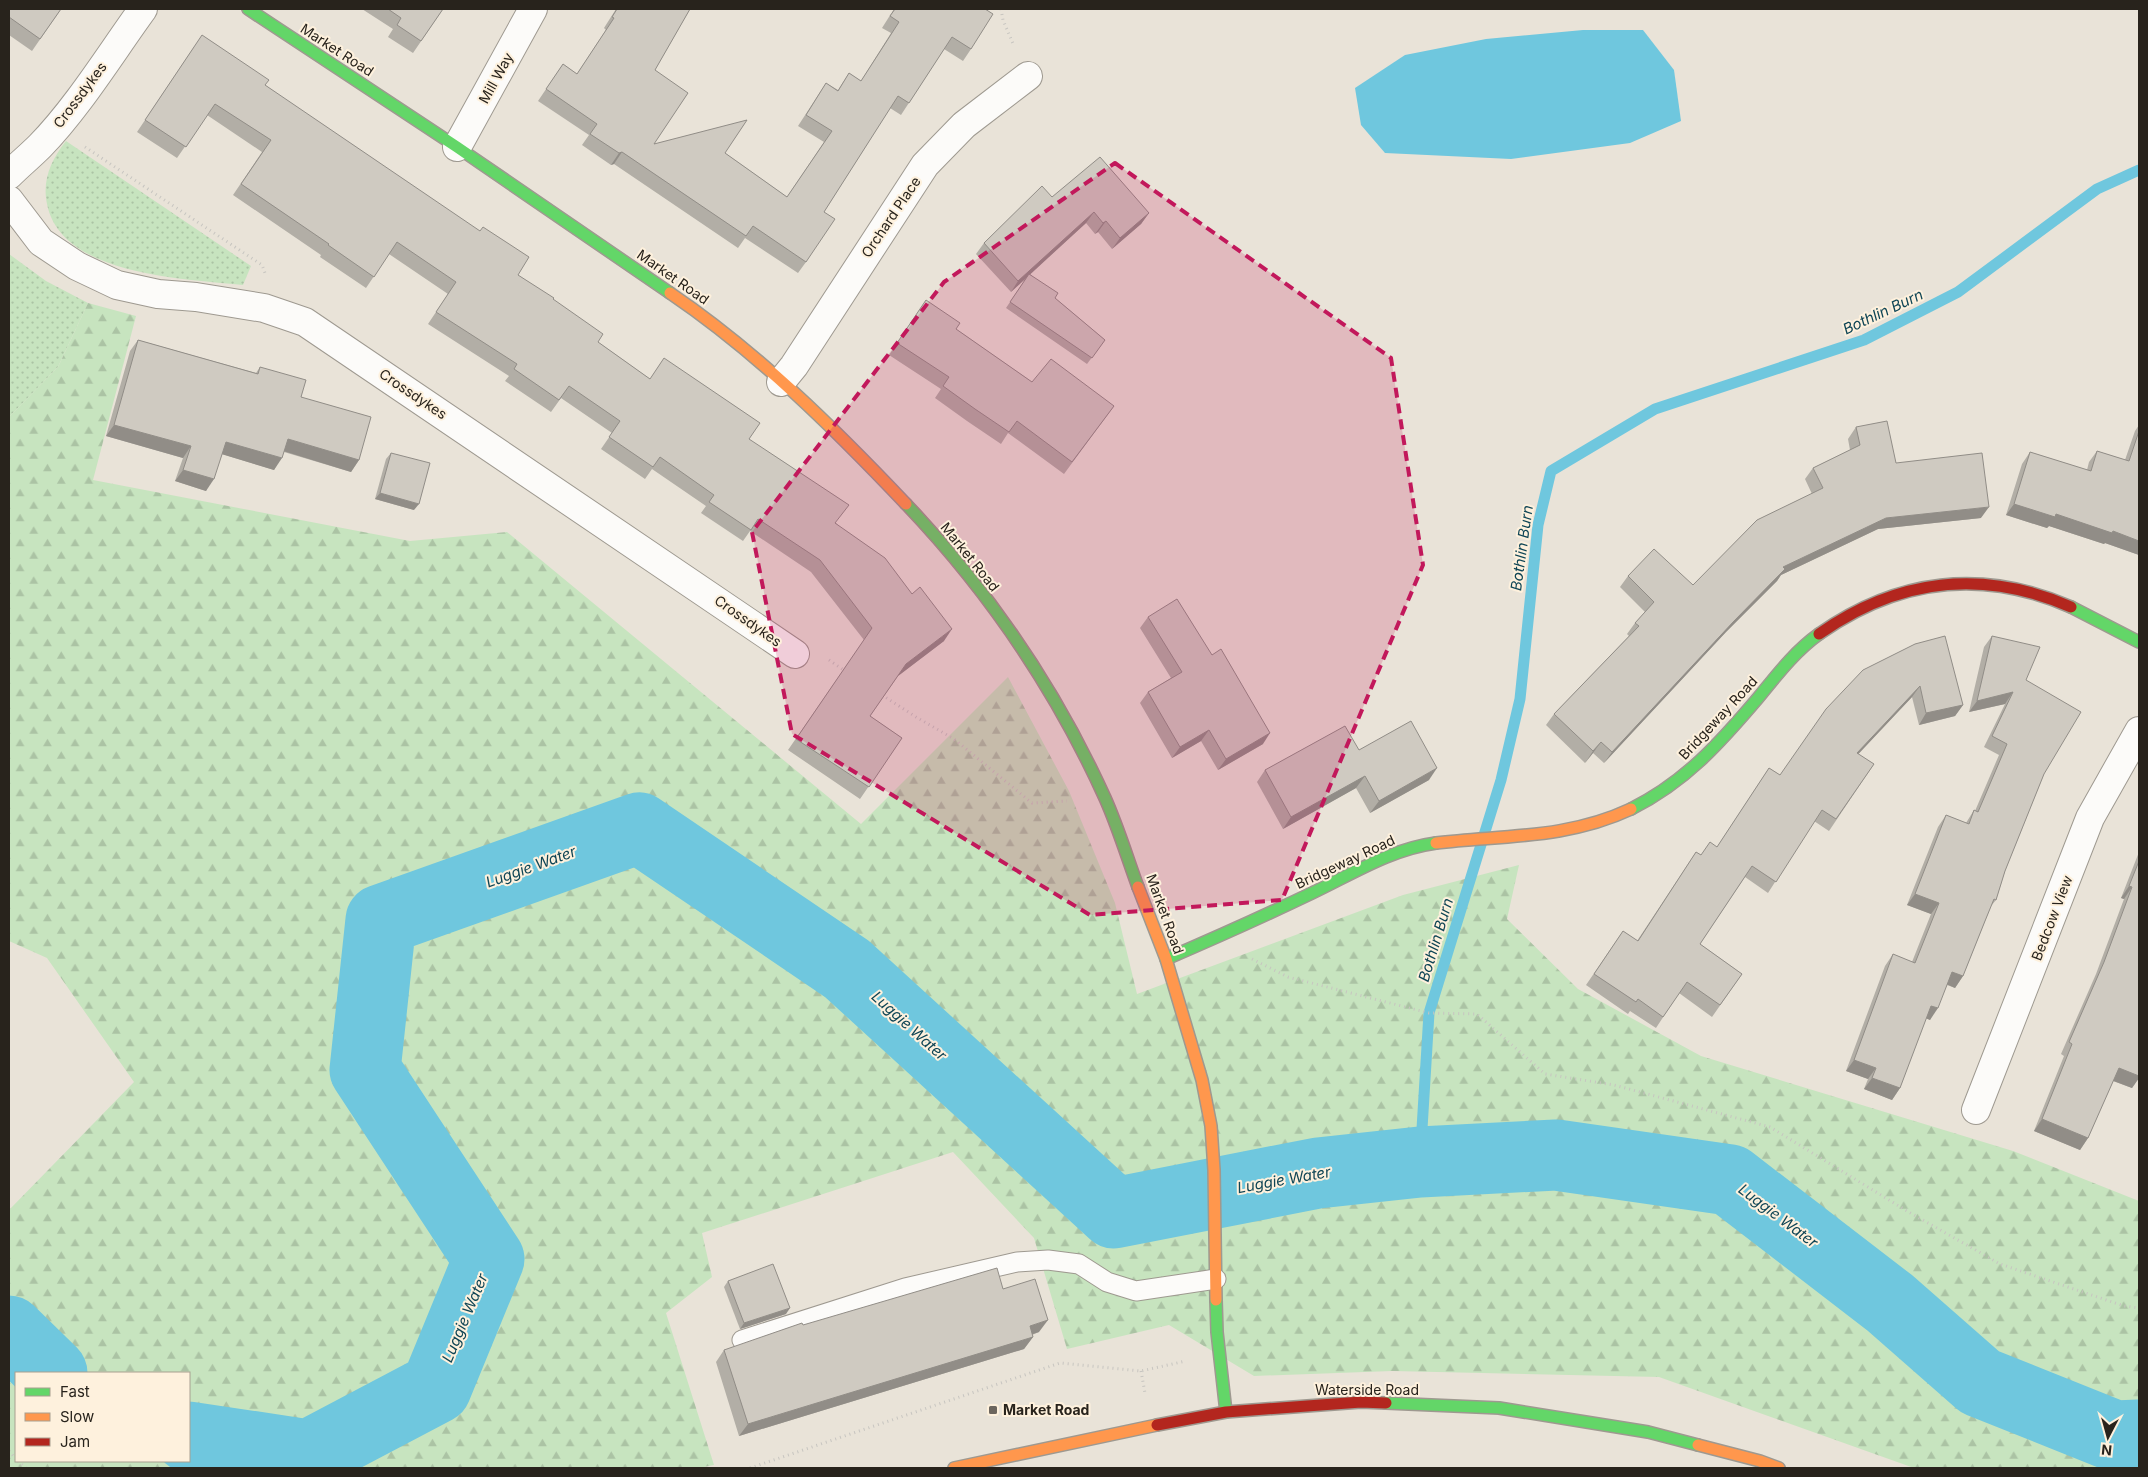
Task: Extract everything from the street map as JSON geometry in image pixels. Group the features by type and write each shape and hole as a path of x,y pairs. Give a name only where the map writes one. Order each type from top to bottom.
{"street":[{"name":"Crossdykes","path":"9,175 40,146 55,128 142,9"},
{"name":"Market Road","path":"248,9 457,147 702,314 781,382 866,462 939,540 1006,626 1061,711 1105,799 1166,959 1202,1080 1211,1126 1219,1359 1226,1412"},
{"name":"Mill Way","path":"457,147 533,9"},
{"name":"Orchard Place","path":"781,382 794,366 925,165 1022,65"},
{"name":"Crossdykes","path":"9,200 41,242 77,266 117,285 158,294 196,297 264,308 305,322 795,654"},
{"name":"Bridgeway Road","path":"1166,959 1214,940 1395,852 1430,843 1545,835 1592,826 1622,814 1687,774 1745,714 1793,657 1818,634 1848,615 1889,595 1919,587 1950,584 1991,585 2029,591 2068,606 2139,642"},
{"name":"Bedcow View","path":"1976,1110 2090,818 2139,731"},
{"name":"Waterside Road","path":"954,1468 1125,1431 1226,1412 1361,1402 1499,1408 1648,1432 1760,1461 1779,1468"}],"lane":[{"path":"742,1340 905,1288 1017,1262 1048,1260 1079,1264 1107,1282 1136,1291 1216,1279"}],"path":[{"path":"1001,9 1003,20 1022,65"},
{"path":"55,128 262,265 282,314"},
{"path":"795,654 804,644 852,676"},
{"path":"876,691 954,739 1032,803"},
{"path":"1214,940 1288,977 1429,1013 1477,1014 1545,1074 1614,1085 1770,1127 1907,1211 2000,1264 2124,1306 2139,1308"},
{"path":"750,1468 1060,1363 1141,1371 1183,1362 1219,1359"}],"highlighted area":[{"path":"1115,163 1391,358 1423,565 1282,900 1090,915 792,734 752,532 944,282"}],"green space":[{"path":"66,141 251,266 243,285 160,276 129,269 100,260 76,246 57,228 47,204 46,195 49,171 56,155"},
{"path":"9,254 46,281 88,303 58,367 9,417"},
{"path":"88,303 136,316 93,480 410,541 507,532 861,824 1008,677 1069,791 1115,903 1137,994 1403,895 1519,865 1507,919 1578,989 1701,1056 2013,1151 2139,1201 2139,1468 1914,1468 1659,1377 1392,1371 1254,1376 1169,1325 1067,1349 1034,1238 953,1152 702,1233 712,1277 666,1313 714,1465 699,1468 9,1468 9,1210 134,1082 47,958 9,941 9,417 58,367"}],"water":[{"path":"1583,30 1643,30 1674,70 1681,121 1630,143 1511,159 1385,153 1361,125 1355,88 1405,55 1486,39"}],"building":[{"path":"9,9 61,9 40,39 9,17"},
{"path":"388,9 443,9 421,41 397,25 401,18"},
{"path":"617,9 690,9 655,70 688,93 654,144 747,120 725,153 787,197 832,131 806,115 826,83 838,91 849,73 861,81 899,22 890,16 895,9 985,9 993,14 971,49 952,37 909,103 898,96 824,212 835,219 806,262 753,226 746,236 622,152 619,153 590,134 597,124 546,89 563,64 577,74 614,18 612,17"},
{"path":"202,35 269,80 265,85 480,231 483,227 529,257 518,275 554,298 603,334 598,342 650,379 664,358 760,423 749,439 849,505 835,523 885,558 912,594 920,587 952,629 906,664 870,716 902,738 869,787 796,739 872,628 820,560 758,519 751,530 709,502 714,495 660,457 653,467 609,437 620,421 569,386 559,400 514,369 517,364 436,312 456,282 397,242 374,277 241,184 271,140 215,104 186,147 145,120"},
{"path":"1100,157 1149,213 1120,238 1106,221 1103,223 1094,212 1018,281 984,243 1042,186 1052,197"},
{"path":"1029,274 1058,293 1055,298 1105,340 1092,358 1010,302"},
{"path":"926,300 960,323 956,329 1032,382 1051,359 1114,406 1072,462 1017,421 1009,432 975,409 943,386 949,377 897,343"},
{"path":"138,340 258,374 260,367 306,380 301,397 371,417 359,460 288,439 282,458 226,442 214,479 183,470 191,446 114,425"},
{"path":"1887,421 1896,463 1982,453 1989,507 1886,518 1783,567 1785,569 1612,752 1601,742 1593,751 1554,714 1639,626 1635,623 1654,602 1628,576 1654,549 1693,585 1757,520 1823,488 1813,468 1860,445 1856,427"},
{"path":"2139,431 2139,541 2056,514 2055,517 2014,504 2030,452 2091,471 2097,451 2129,461"},
{"path":"391,453 430,463 419,504 380,493"},
{"path":"1177,599 1212,655 1221,649 1270,733 1226,759 1209,730 1180,747 1148,692 1182,672 1148,617"},
{"path":"1945,636 1963,705 1926,713 1920,686 1857,753 1874,764 1836,819 1822,810 1776,882 1752,866 1700,944 1742,974 1720,1005 1687,982 1663,1017 1638,999 1636,1002 1594,974 1623,931 1638,941 1696,852 1701,855 1710,842 1717,847 1769,768 1780,775 1826,709 1863,670 1915,644"},
{"path":"1992,636 2040,647 2026,680 2081,712 2044,774 2005,871 1996,900 1994,899 1963,976 1952,972 1938,1008 1931,1006 1900,1088 1872,1078 1876,1068 1854,1060 1893,954 1915,963 1939,903 1915,894 1946,815 1969,824 1974,810 1978,812 2007,744 1992,736 2013,692 1977,701"},
{"path":"1411,721 1437,768 1379,801 1365,776 1291,817 1265,770 1345,726 1359,750"},
{"path":"2139,861 2139,1076 2119,1068 2088,1138 2042,1119 2072,1044 2069,1042 2104,962 2132,887 2129,886"},
{"path":"773,1264 790,1308 744,1323 728,1281"},
{"path":"997,1268 1003,1289 1035,1279 1048,1320 1030,1326 1033,1337 748,1424 724,1350 802,1323 803,1325"}],"waterway":[{"name":"Bothlin Burn","path":"1420,1162 1429,1013 1501,780 1520,699 1538,525 1551,471 1655,409 1864,340 1958,292 2097,189 2139,170"},
{"name":"Luggie Water","path":"190,1437 309,1455 436,1388 489,1259 365,1070 381,920 639,828 847,969 1114,1213 1318,1173 1420,1162 1556,1155 1730,1180 1890,1303 1980,1382 2115,1436 2139,1435"},
{"name":"Luggie Water","path":"9,1331 51,1372"}],"traffic: fast":[{"path":"248,9 457,147 670,293"},
{"path":"906,504 965,571 992,606 1042,680 1086,758 1105,798 1138,887"},
{"path":"2071,607 2139,642"},
{"path":"1631,809 1668,787 1700,761 1729,731 1794,656 1819,634"},
{"path":"1166,959 1276,910 1388,856 1419,846 1436,843"},
{"path":"1216,1300 1217,1332 1226,1412"},
{"path":"1386,1403 1499,1408 1648,1432 1698,1445"}],"traffic: slow":[{"path":"670,293 733,340 794,392 906,504"},
{"path":"1436,843 1559,831 1607,819 1631,809"},
{"path":"1138,887 1166,959 1202,1080 1211,1126 1214,1170 1216,1300"},
{"path":"954,1468 1157,1425"},
{"path":"1698,1445 1760,1461 1779,1468"}],"traffic: jam":[{"path":"1819,634 1849,615 1879,601 1910,591 1941,585 1973,584 2005,587 2038,595 2071,607"},
{"path":"1157,1425 1226,1412 1361,1402 1386,1403"}],"place":[{"name":"Market Road","path":"993,1410"}]}
